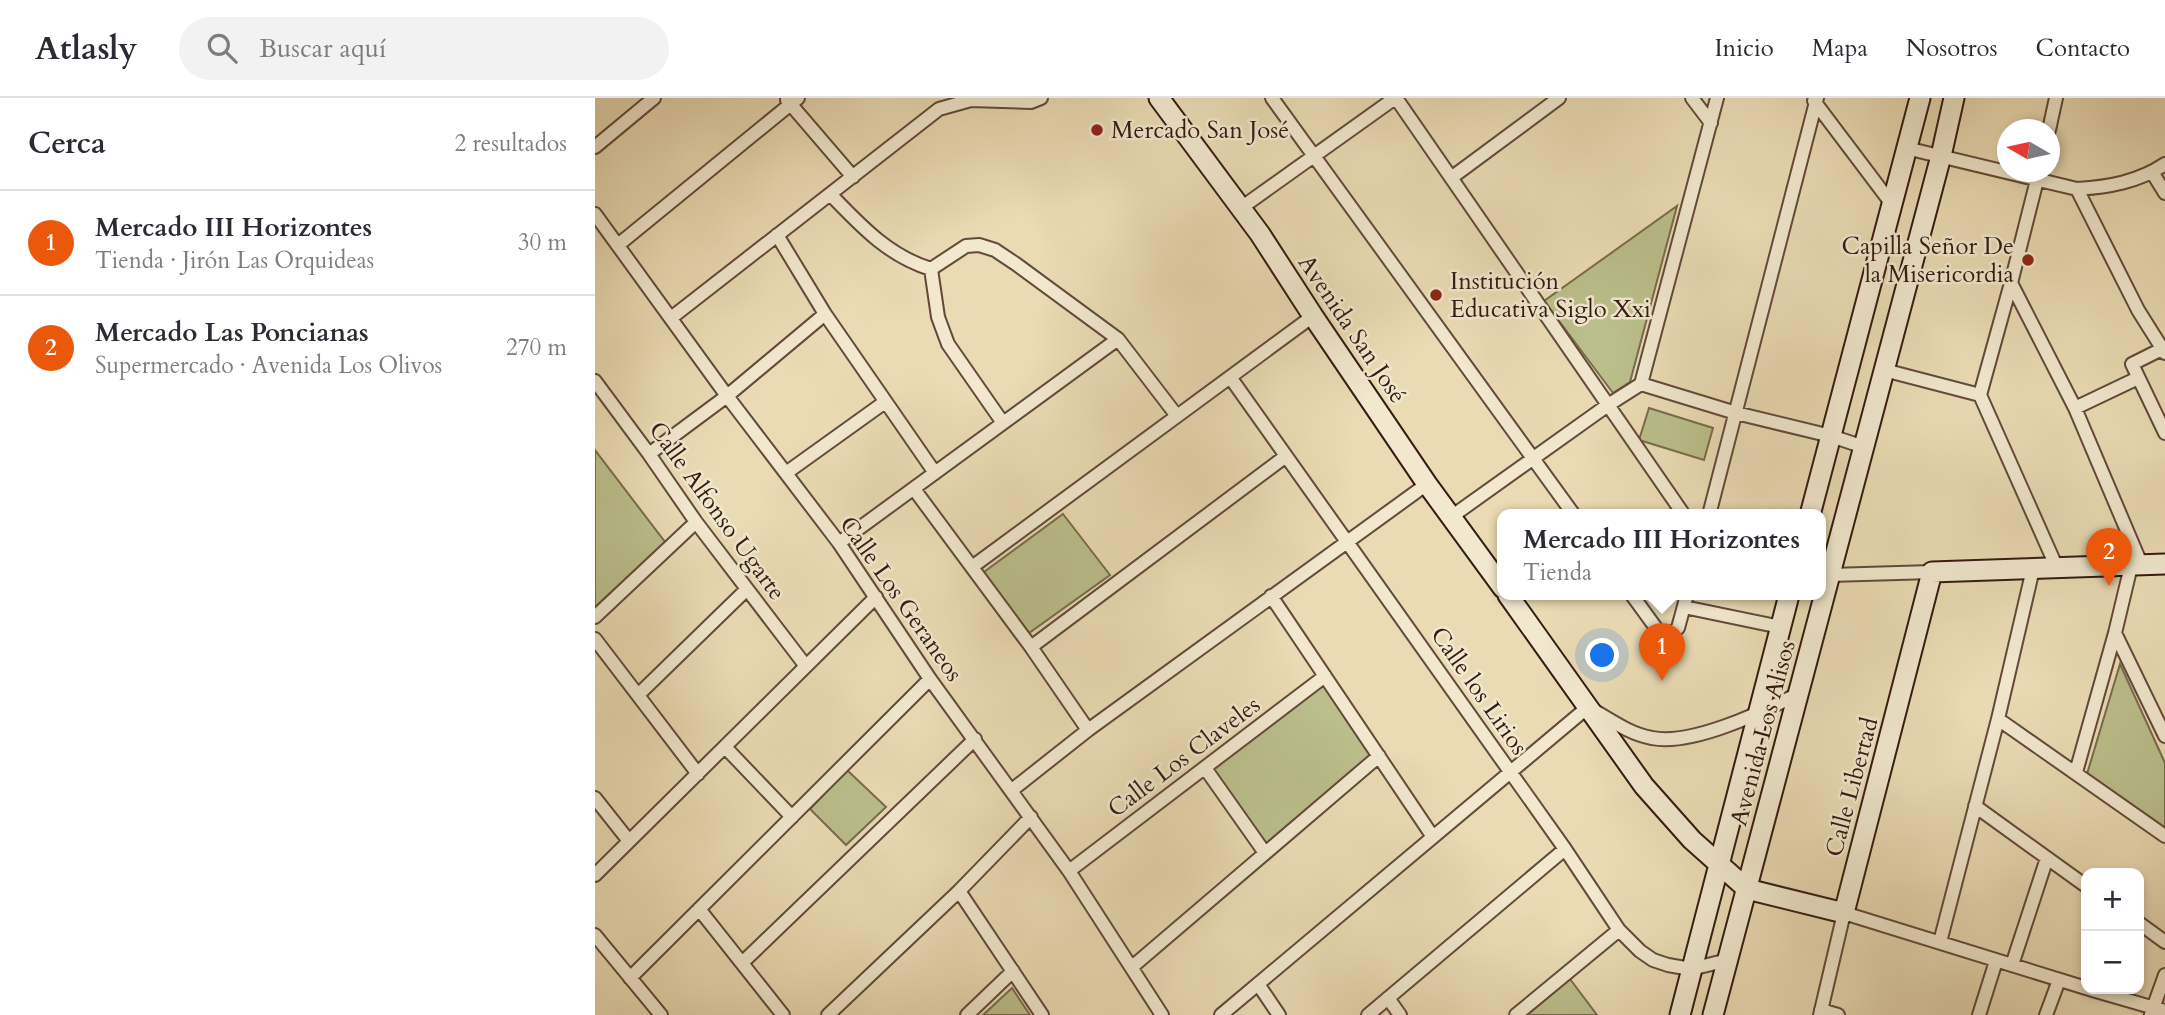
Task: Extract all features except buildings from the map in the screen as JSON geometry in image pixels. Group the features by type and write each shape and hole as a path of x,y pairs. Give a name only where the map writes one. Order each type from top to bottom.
{"street":[{"path":"595,148 654,98"},
{"name":"Avenida San José","path":"1159,98 1241,208 1427,484 1497,580"},
{"path":"1272,98 1570,509"},
{"path":"1241,208 1396,98 1680,509"},
{"path":"1451,178 1559,98"},
{"path":"1692,98 1711,123"},
{"path":"1451,517 1641,384 1717,98"},
{"path":"1812,509 1920,98"},
{"name":"Avenida Los Alisos","path":"1826,565 1864,447 1954,98"},
{"path":"2051,119 2056,98"},
{"path":"671,318 939,109 971,100 1033,99"},
{"path":"618,245 791,100 853,177"},
{"path":"1815,100 1891,203"},
{"path":"1711,509 1815,100"},
{"path":"1906,148 1997,168"},
{"path":"2056,182 2077,189 2101,188 2152,173 2165,164"},
{"path":"2152,173 2165,192"},
{"path":"2036,182 1980,395 2057,568"},
{"path":"2077,189 2138,310 2164,351 2131,364 2163,423"},
{"path":"830,194 869,234 890,250 931,269"},
{"name":"Calle Los Geraneos","path":"595,214 727,396 839,543 930,679 1069,871 1162,1015"},
{"path":"777,235 825,314 935,473"},
{"path":"931,269 966,246 979,245 995,250 1118,339 1177,416"},
{"path":"931,269 939,317 948,344 1003,423"},
{"path":"2011,283 2075,408 2137,566 2076,772"},
{"path":"649,454 727,396 825,314"},
{"path":"972,567 1313,316"},
{"path":"839,543 1118,339"},
{"path":"1884,370 1980,395"},
{"name":"Calle los Lirios","path":"1230,377 1565,849 1619,930 1653,960 1691,969 1728,960"},
{"path":"2075,408 2139,379"},
{"name":"Calle Alfonso Ugarte","path":"595,381 696,522 805,666"},
{"path":"1641,384 1864,447"},
{"path":"786,473 885,402"},
{"path":"1031,647 1286,456"},
{"path":"1012,790 1088,730 1427,484"},
{"path":"914,489 1031,647 1088,730"},
{"path":"595,617 696,522"},
{"path":"1826,568 1932,572 2165,564"},
{"path":"1940,942 1998,719 2033,569"},
{"name":"Calle Libertad","path":"1820,1012 1932,572"},
{"path":"638,695 747,589"},
{"path":"1272,596 1433,837"},
{"path":"595,875 876,597"},
{"path":"1512,600 1644,786 1676,824 1747,889 1844,914 2081,986"},
{"path":"1636,600 1664,639 1678,628 1685,601 1780,628"},
{"name":"Avenida Los Alisos","path":"1680,1015 1788,600"},
{"name":"Avenida Los Alisos","path":"1713,1015 1798,694 1818,600"},
{"path":"2115,633 2165,736"},
{"path":"595,639 698,774"},
{"name":"Calle Los Claveles","path":"1069,871 1325,676"},
{"path":"630,978 930,679"},
{"path":"1588,707 1625,729 1653,739 1681,738 1742,721 1798,694"},
{"path":"1221,1015 1588,707"},
{"path":"1998,719 2165,836"},
{"path":"742,963 975,739"},
{"path":"725,747 792,817"},
{"path":"1132,967 1379,756"},
{"path":"1205,768 1265,853"},
{"path":"595,798 629,841"},
{"path":"1975,806 2081,882"},
{"path":"828,1015 960,891 1031,817"},
{"path":"1368,1015 1565,849"},
{"path":"2011,965 2047,858"},
{"path":"960,891 1042,1015"},
{"path":"699,909 783,1015"},
{"path":"2144,927 2165,942"},
{"path":"1515,1015 1619,930"},
{"path":"595,935 661,1015"},
{"path":"1979,1015 1996,961"},
{"path":"967,1015 1013,971"},
{"path":"2106,994 2156,1011 2165,975"},
{"path":"2046,1015 2059,980"},
{"path":"1258,984 1279,1015"},
{"path":"1388,998 1399,1015"},
{"path":"1820,1012 1838,1015"}],"green space":[{"path":"1677,206 1630,382 1613,393 1544,301"},
{"path":"1649,408 1713,428 1704,460 1639,440"},
{"path":"595,450 665,542 595,607"},
{"path":"1063,514 1110,575 1029,633 984,572"},
{"path":"2120,664 2165,763 2165,831 2087,774"},
{"path":"1324,684 1372,756 1259,849 1204,775"},
{"path":"847,770 886,807 846,845 810,809"},
{"path":"1570,979 1597,1015 1527,1015"},
{"path":"1012,988 1030,1015 983,1015"}],"place":[{"name":"Mercado San José","path":"1097,130"},
{"name":"Capilla Señor De la Misericordia","path":"2028,260"},
{"name":"Institución Educativa Siglo Xxi","path":"1436,295"},
{"name":"Mercado Las Poncianas","path":"2109,586"},
{"name":"Mercado III Horizontes","path":"1662,681"}]}
